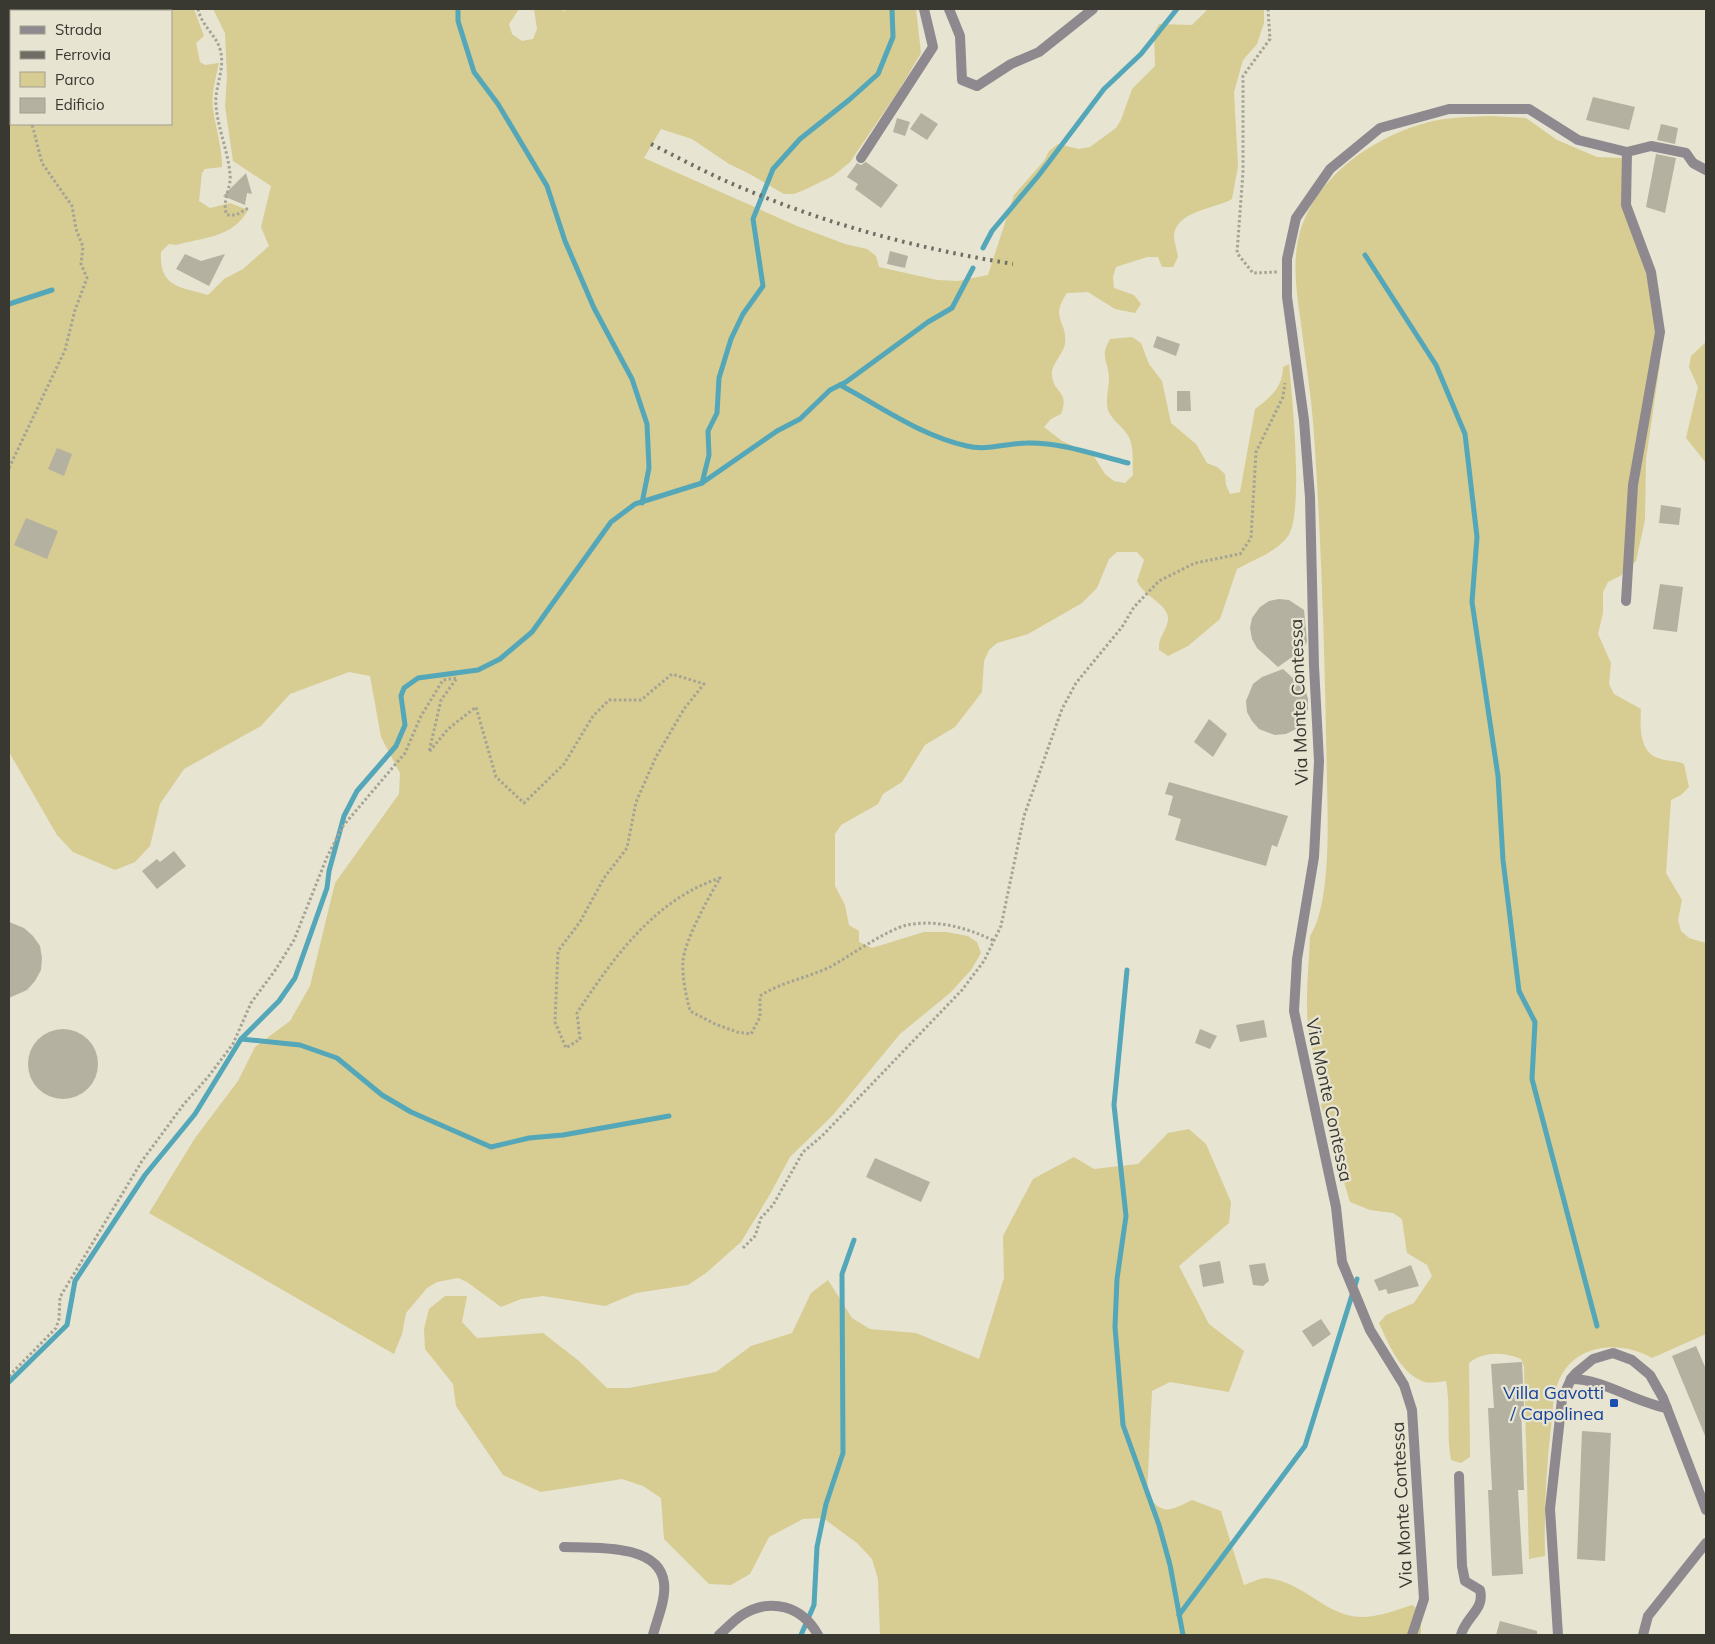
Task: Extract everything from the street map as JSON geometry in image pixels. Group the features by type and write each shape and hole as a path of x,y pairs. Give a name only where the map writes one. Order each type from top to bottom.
{"street":[{"path":"860,158 933,46 924,9"},
{"path":"949,9 960,36 962,80 978,86 1011,64 1039,52 1092,9"},
{"name":"Via Monte Contessa","path":"1412,1635 1424,1599 1412,1410 1404,1384 1370,1330 1342,1262 1336,1207 1294,1011 1298,959 1314,856 1319,761 1314,666 1310,497 1304,420 1288,297 1287,259 1296,218 1330,169 1380,128 1449,109 1529,109 1578,140 1627,152 1652,146 1674,150 1686,153 1693,163 1706,170"},
{"path":"1626,602 1632,485 1660,332 1651,272 1626,205 1627,152"},
{"path":"1558,1635 1550,1509 1562,1398 1571,1379 1593,1360 1613,1353 1632,1360 1650,1375 1667,1408 1706,1510"},
{"path":"1571,1379 1586,1379 1649,1405 1667,1408"},
{"path":"1459,1476 1462,1566 1465,1581 1480,1590 1482,1598 1480,1607 1467,1619 1462,1635"},
{"path":"1644,1635 1648,1616 1706,1542"},
{"path":"564,1547 634,1553 653,1561 661,1572 664,1583 662,1601 653,1635"},
{"path":"719,1635 741,1615 759,1607 776,1606 795,1610 810,1622 818,1635"}],"path":[{"path":"198,9 209,33 220,48 222,65 216,105 231,176 226,191 225,211 227,215 236,215 250,207"},
{"path":"1268,9 1270,39 1243,76 1243,172 1238,253 1253,272 1287,272"},
{"path":"9,468 65,350 75,310 87,278 81,264 83,247 76,230 72,206 42,163 32,125"},
{"path":"743,1248 755,1236 761,1218 773,1205 803,1152 822,1136 962,990 984,961 1001,926 1024,816 1062,709 1076,682 1093,659 1122,627 1134,607 1159,581 1195,563 1240,554 1251,538 1256,452 1283,397 1285,380"},
{"path":"9,1376 56,1328 59,1319 60,1297 142,1161 233,1044 251,1003 294,940 327,857 343,826 405,753 421,716 443,680 457,678 441,700 429,752 448,729 476,706 496,777 524,803 564,764 593,716 609,700 642,700 672,674 704,684 684,709 656,757 636,802 627,848 604,878 580,922 558,951 555,1022 566,1048 580,1040 577,1013 625,946 655,917 697,886 720,878 701,911 683,959 684,987 690,1011 737,1032 751,1034 760,1017 760,996 772,988 829,967 906,926 943,923 976,932 995,941"}],"green space":[{"path":"9,9 194,9 204,36 196,43 200,62 205,65 219,63 214,86 213,103 222,167 205,169 202,173 199,201 210,208 230,203 248,210 234,226 217,235 176,245 169,244 161,252 161,264 167,279 173,284 208,295 224,279 243,269 269,246 261,227 271,186 233,161 225,106 227,77 225,33 213,9 519,9 509,24 512,34 522,41 533,39 537,29 534,9 557,9 564,11 569,9 916,9 921,53 899,90 850,162 833,176 794,194 784,194 729,164 692,139 661,129 644,158 797,226 845,244 867,249 876,256 879,267 937,280 958,281 988,275 1014,195 1044,161 1049,151 1058,144 1079,149 1090,147 1116,128 1121,120 1132,89 1155,66 1154,33 1159,24 1192,25 1208,9 1264,9 1264,23 1257,44 1243,60 1234,92 1238,166 1232,199 1196,212 1180,222 1174,238 1178,257 1173,267 1162,267 1158,257 1147,257 1116,267 1113,277 1114,288 1134,295 1141,304 1135,313 1115,309 1088,292 1067,293 1059,314 1064,330 1065,344 1052,372 1053,382 1063,397 1063,407 1061,414 1051,419 1044,427 1062,441 1093,455 1105,474 1114,481 1125,483 1133,475 1130,438 1112,416 1107,406 1109,373 1105,355 1110,339 1132,337 1141,343 1149,364 1162,381 1171,423 1196,444 1207,463 1217,467 1225,474 1226,485 1230,494 1240,492 1255,409 1275,391 1281,380 1283,367 1289,364 1296,453 1296,480 1293,524 1288,536 1272,551 1237,569 1220,619 1188,646 1168,656 1159,650 1168,615 1161,605 1140,587 1137,581 1144,560 1137,552 1117,552 1109,559 1097,588 1082,603 1028,634 997,643 989,650 984,661 982,692 955,727 925,745 902,782 883,794 878,804 841,825 835,834 835,886 845,905 849,925 859,931 859,942 872,948 924,932 946,932 968,936 977,942 981,953 971,970 950,993 900,1034 833,1115 790,1157 741,1242 706,1273 688,1285 636,1293 605,1306 543,1296 521,1299 501,1307 467,1282 458,1278 437,1282 427,1288 406,1313 402,1334 394,1354 149,1213 195,1138 238,1081 255,1047 290,1021 310,986 335,883 399,794 400,773 381,737 370,676 349,672 290,694 261,726 184,769 160,804 150,846 135,862 115,870 73,852 57,835 9,752"},
{"path":"1491,116 1526,118 1557,140 1597,157 1623,158 1623,208 1646,272 1655,317 1660,363 1646,459 1645,520 1636,561 1620,576 1608,582 1603,592 1603,613 1598,634 1611,663 1609,684 1614,694 1641,709 1642,739 1648,752 1661,759 1684,764 1689,787 1681,795 1671,800 1666,873 1682,900 1678,920 1681,931 1689,938 1706,943 1706,1334 1652,1358 1624,1348 1609,1347 1595,1350 1582,1355 1571,1363 1562,1374 1554,1398 1547,1475 1545,1556 1529,1559 1524,1366 1521,1359 1501,1354 1481,1356 1469,1363 1470,1457 1461,1463 1451,1460 1446,1381 1425,1382 1407,1371 1386,1339 1379,1323 1386,1315 1414,1303 1432,1276 1427,1265 1407,1253 1402,1219 1393,1213 1370,1210 1350,1202 1321,1105 1327,1094 1328,1086 1315,1060 1307,1017 1310,936 1317,922 1322,904 1327,862 1328,818 1319,521 1312,409 1297,288 1297,245 1305,218 1314,200 1326,184 1356,156 1391,136 1429,122 1452,118"},
{"path":"1706,342 1706,463 1686,438 1698,387 1689,367 1691,356"},
{"path":"1189,1129 1206,1144 1231,1202 1229,1223 1179,1266 1209,1324 1244,1351 1229,1392 1170,1382 1152,1391 1147,1494 1152,1501 1163,1509 1173,1509 1192,1500 1221,1511 1244,1585 1264,1578 1277,1580 1297,1588 1334,1610 1352,1616 1370,1617 1412,1605 1421,1611 1421,1635 880,1635 878,1579 872,1559 857,1543 823,1518 803,1519 769,1537 750,1574 731,1585 709,1584 664,1539 661,1498 643,1486 622,1479 541,1492 503,1475 456,1406 453,1384 425,1349 424,1329 429,1309 445,1296 467,1296 462,1322 477,1338 543,1333 579,1361 607,1388 629,1388 716,1372 751,1346 792,1333 811,1293 828,1280 852,1318 870,1329 916,1333 979,1359 1004,1278 1003,1236 1033,1179 1074,1157 1094,1169 1138,1164 1168,1133"}],"building":[{"path":"1593,97 1635,107 1629,130 1586,120"},
{"path":"921,113 938,124 927,140 910,129"},
{"path":"897,118 910,122 905,136 893,132"},
{"path":"1661,124 1678,128 1675,144 1657,140"},
{"path":"1656,154 1676,158 1665,213 1646,207"},
{"path":"866,162 898,185 881,208 855,189 858,184 847,177 857,163 861,165"},
{"path":"246,173 252,194 247,193 245,205 223,196"},
{"path":"890,251 908,256 905,268 887,264"},
{"path":"185,254 201,261 225,254 209,286 176,269"},
{"path":"1157,336 1180,344 1176,356 1153,347"},
{"path":"1177,391 1190,391 1191,411 1177,411"},
{"path":"57,448 72,454 64,476 48,469"},
{"path":"1661,505 1681,508 1679,525 1659,523"},
{"path":"26,518 58,531 47,559 14,545"},
{"path":"1660,584 1683,587 1677,632 1653,629"},
{"path":"1289,600 1304,610 1307,642 1302,650 1278,667 1257,648 1252,639 1250,628 1252,618 1260,607 1269,601"},
{"path":"1283,669 1305,689 1308,699 1308,710 1303,722 1296,729 1286,734 1275,735 1259,729 1252,721 1247,712 1246,701 1253,684 1262,677"},
{"path":"1209,719 1227,734 1213,757 1194,742"},
{"path":"1169,782 1288,816 1277,847 1272,845 1266,866 1175,840 1181,819 1168,815 1173,796 1165,794"},
{"path":"174,851 186,866 157,889 142,871 157,859 160,862"},
{"path":"9,922 24,928 33,936 40,946 42,958 41,970 35,981 27,990 9,998"},
{"path":"1264,1020 1267,1037 1240,1042 1236,1025"},
{"path":"70,1029 83,1035 92,1044 96,1050 98,1064 96,1078 88,1089 77,1097 56,1099 49,1097 38,1089 30,1078 28,1057 30,1050 38,1039 49,1031"},
{"path":"1200,1029 1217,1036 1210,1049 1195,1043"},
{"path":"875,1158 930,1182 921,1202 866,1177"},
{"path":"1220,1261 1224,1283 1203,1287 1199,1265"},
{"path":"1265,1263 1269,1281 1263,1286 1253,1285 1249,1265"},
{"path":"1411,1265 1419,1286 1388,1294 1386,1289 1379,1291 1374,1280"},
{"path":"1321,1319 1331,1334 1313,1347 1302,1331"},
{"path":"1696,1346 1706,1369 1706,1438 1672,1356"},
{"path":"1522,1362 1524,1406 1521,1407 1524,1490 1518,1490 1523,1574 1492,1576 1488,1490 1492,1490 1488,1408 1494,1408 1491,1364"},
{"path":"1582,1431 1611,1433 1605,1561 1577,1559"},
{"path":"1500,1621 1537,1631 1537,1635 1496,1635"}],"waterway":[{"path":"458,9 458,21 474,72 498,104 547,186 565,241 594,308 632,379 647,424 649,468 642,503"},
{"path":"702,483 709,455 708,431 717,413 719,378 731,339 743,314 763,286 753,219 773,169 800,139 878,74 893,37 892,9"},
{"path":"983,248 992,231 1039,175 1104,89 1141,54 1177,9"},
{"path":"1365,255 1436,365 1465,434 1477,537 1472,602 1498,776 1503,860 1519,991 1535,1022 1532,1079 1597,1326"},
{"path":"9,1382 67,1325 75,1281 145,1175 195,1114 241,1039 279,1001 295,978 327,888 329,871 344,816 357,791 396,746 405,725 401,696 404,688 418,678 478,670 500,659 532,632 611,522 635,504 702,483 777,431 800,419 830,390 846,382 928,322 952,308 973,268"},
{"path":"9,304 52,290"},
{"path":"840,385 917,428 967,446 982,448 1020,443 1040,443 1078,450 1128,463"},
{"path":"1127,970 1114,1105 1126,1216 1117,1279 1115,1327 1123,1425 1159,1525 1170,1565 1183,1635"},
{"path":"241,1039 300,1045 337,1058 382,1095 411,1112 491,1147 529,1138 563,1135 669,1116"},
{"path":"801,1635 814,1605 817,1547 826,1504 843,1453 842,1274 854,1240"},
{"path":"1179,1615 1305,1446 1357,1279"}],"railway":[{"path":"651,144 735,185 811,215 877,235 1013,264"}],"place":[{"name":"Villa Gavotti / Capolinea","path":"1614,1403"}]}
